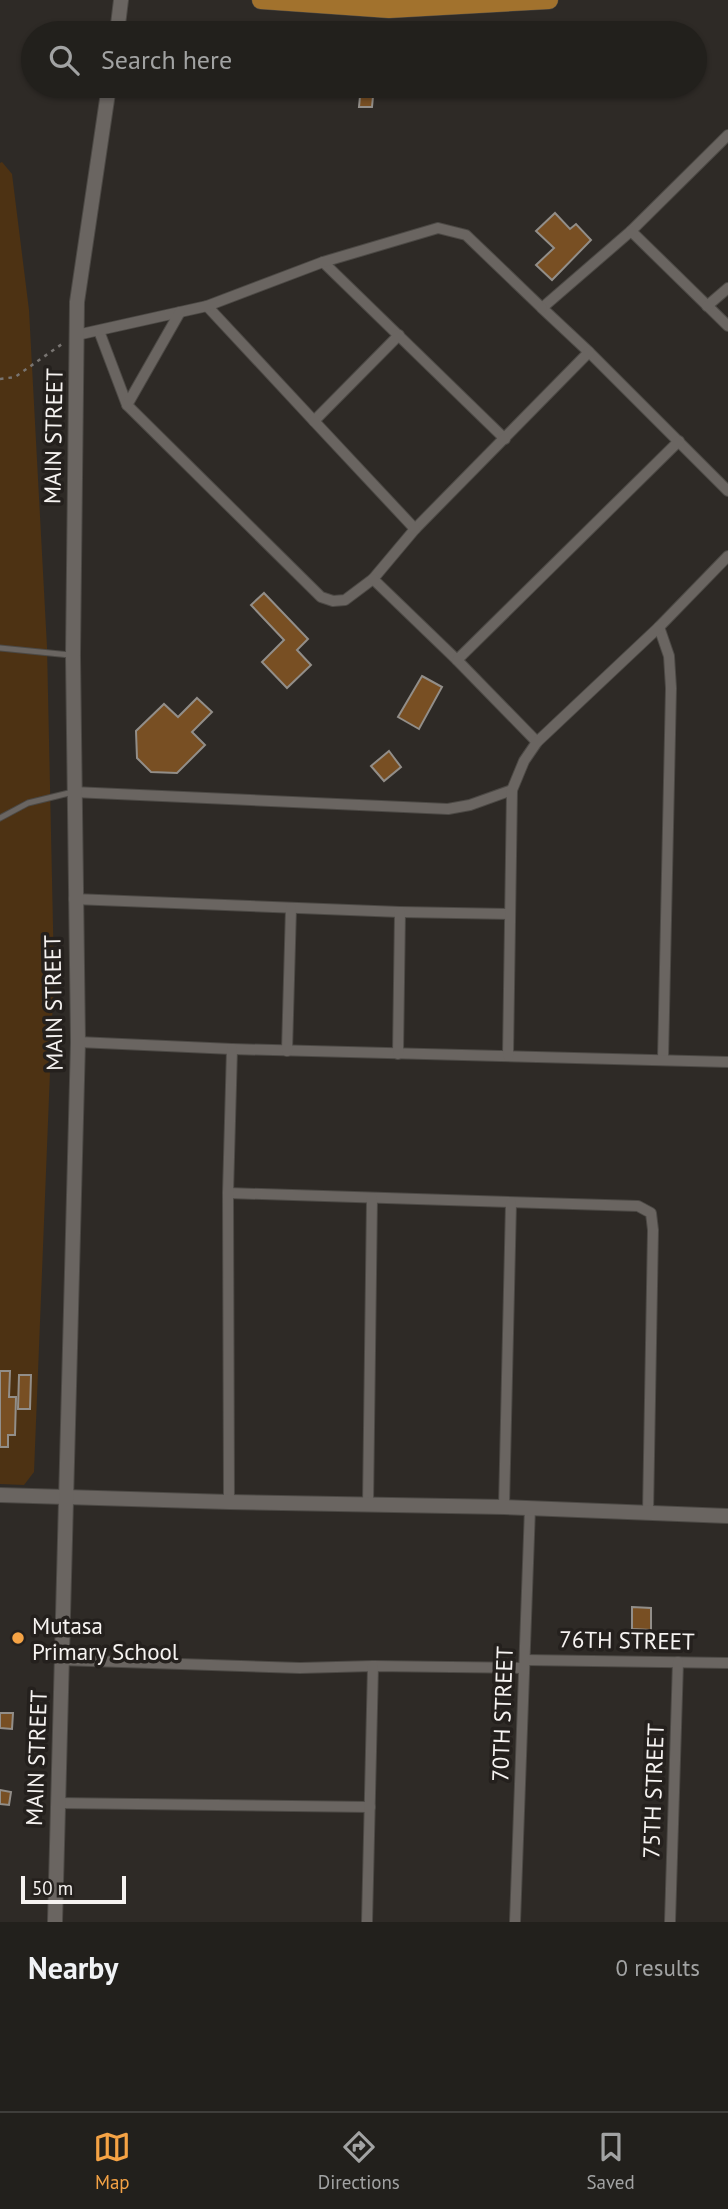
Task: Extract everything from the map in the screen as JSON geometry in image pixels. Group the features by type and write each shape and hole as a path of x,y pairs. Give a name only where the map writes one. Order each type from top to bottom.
{"main road":[{"path":"261,0 389,9 549,0"}],"street":[{"path":"118,21 121,0"},
{"name":"MAIN STREET","path":"55,1922 78,1042 73,792 77,335 78,302 107,98"},
{"path":"541,308 631,231 728,135"},
{"path":"77,335 207,306 323,262 438,228 455,231 466,235 589,352 728,491"},
{"path":"631,231 728,326"},
{"path":"323,262 505,439"},
{"path":"708,306 728,288"},
{"path":"207,306 415,529"},
{"path":"127,405 180,312"},
{"path":"99,331 127,405 321,597 333,601 345,600 373,579 415,529 589,352"},
{"path":"314,421 399,335"},
{"path":"457,660 679,441"},
{"path":"508,1056 512,790 524,761 537,742 659,627 728,556"},
{"path":"373,579 537,742"},
{"path":"659,627 669,656 671,688 663,1059"},
{"path":"73,792 448,809 470,805 512,790"},
{"path":"74,900 510,914"},
{"path":"287,1051 291,908"},
{"path":"398,1054 400,912"},
{"path":"78,1042 287,1051 728,1062"},
{"path":"229,1502 228,1193 232,1049"},
{"path":"228,1193 638,1206 651,1213 653,1230 648,1513"},
{"path":"368,1505 372,1198"},
{"path":"504,1507 511,1203"},
{"path":"0,1495 504,1507 728,1516"},
{"name":"70TH STREET","path":"515,1922 530,1508"},
{"name":"76TH STREET","path":"61,1660 300,1668 728,1663"},
{"name":"75TH STREET","path":"670,1922 678,1662"},
{"path":"367,1922 373,1666"},
{"path":"57,1803 370,1807"}],"lane":[{"path":"0,648 73,656"},
{"path":"0,818 28,803 73,792"}],"path":[{"path":"0,379 15,377 43,355 77,335"}],"shaded area":[{"path":"2,162 12,174 29,310 47,647 54,972 34,1472 24,1485 0,1484"}],"building":[{"path":"360,98 373,98 372,107 359,107"},
{"path":"555,213 570,229 576,224 591,240 552,280 536,265 554,248 536,231"},
{"path":"264,593 308,639 297,650 311,665 287,688 262,662 284,640 251,605"},
{"path":"422,676 442,687 419,729 398,717"},
{"path":"197,698 212,712 192,732 205,745 177,773 151,772 137,758 136,731 164,704 178,717"},
{"path":"389,751 401,767 384,781 371,766"},
{"path":"0,1371 10,1371 9,1397 16,1397 15,1435 8,1435 8,1447 0,1447"},
{"path":"19,1375 31,1375 30,1409 18,1409"},
{"path":"632,1607 651,1608 651,1630 632,1629"},
{"path":"0,1713 13,1713 12,1729 0,1728"},
{"path":"0,1790 11,1792 9,1805 0,1804"}],"place":[{"name":"Mutasa Primary School","path":"18,1638"}]}
